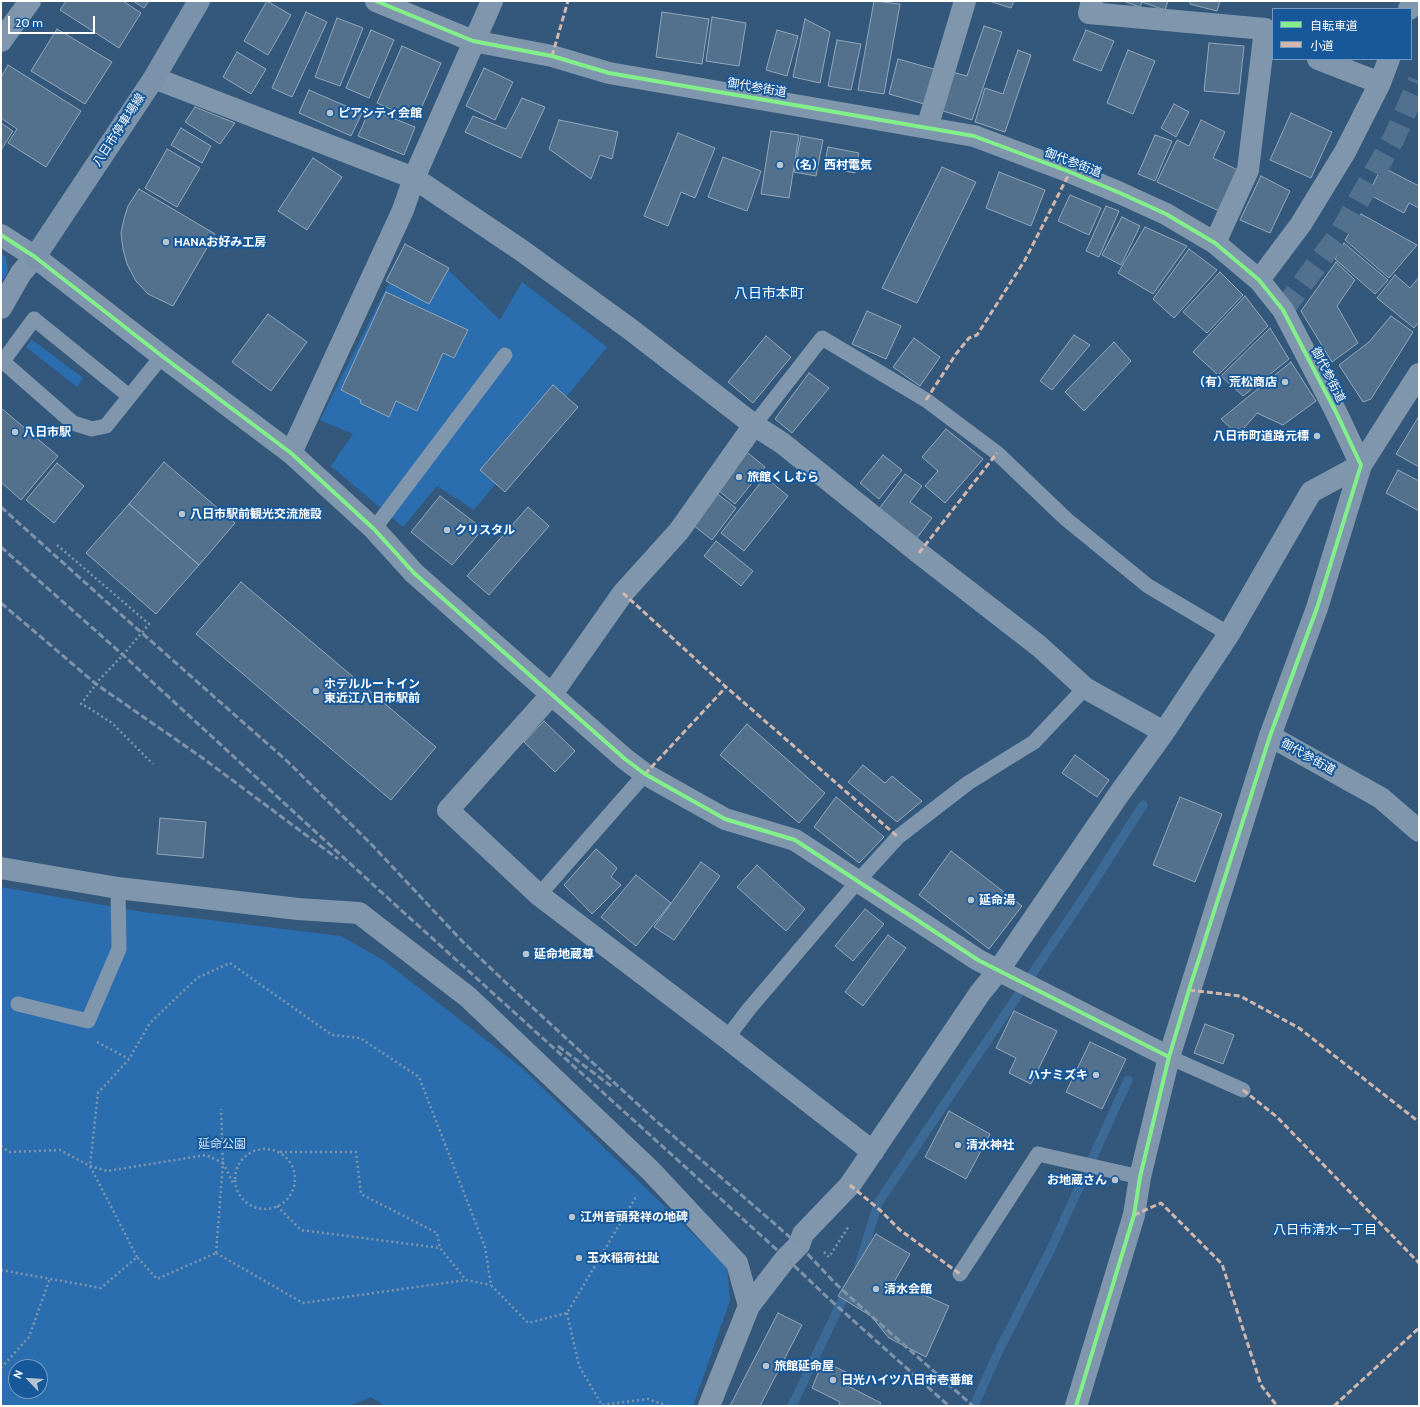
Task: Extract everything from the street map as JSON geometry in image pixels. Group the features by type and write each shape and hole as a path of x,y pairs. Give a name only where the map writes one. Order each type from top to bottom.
{"main road":[{"name":"八日市停車場線","path":"35,257 154,78 199,1"}],"street":[{"path":"1,41 30,1"},
{"name":"御代参街道","path":"376,1 474,41 552,56 609,73 974,136 1070,172 1120,193 1166,214 1215,243 1259,280 1283,310 1336,412 1361,465 1317,608 1270,736 1381,798 1419,830"},
{"path":"291,453 404,210 414,178 492,1"},
{"path":"927,128 964,1"},
{"path":"1092,1 1089,13 1265,29 1268,39 1256,108 1248,170 1215,243"},
{"path":"1321,60 1380,83"},
{"path":"1259,280 1301,224 1345,152 1380,83 1389,60"},
{"path":"154,78 414,178 528,255 630,329 754,425 782,442 919,553 1039,646 1084,688 1164,732"},
{"path":"1,235 35,257 162,356 291,453 374,529 414,573 625,759 645,774 725,818 795,840 978,960 1169,1058"},
{"path":"1,308 21,273 35,257"},
{"path":"710,1406 749,1306 786,1258 798,1245 803,1234 850,1185 980,993 998,971 1119,794 1164,732 1229,634 1311,492 1361,465 1419,374"},
{"path":"754,425 679,531 623,593 552,694 448,810 539,895 728,1038 873,1152"},
{"path":"1076,1406 1134,1214 1140,1177 1169,1058 1270,736"},
{"path":"1,868 118,888 298,909 359,913 468,997 651,1171 737,1263 749,1306"}],"lane":[{"path":"129,396 34,319 2,361 73,423 92,429 106,426 162,356"},
{"path":"754,425 822,338 926,400 997,453 1066,519 1148,586 1229,634"},
{"path":"374,529 505,355"},
{"path":"728,1038 749,1009 858,881 898,837 968,783 1034,742 1084,688"},
{"path":"539,895 645,774"},
{"path":"18,1004 88,1020 119,949 118,888"},
{"path":"1169,1058 1243,1090"},
{"path":"960,1274 1038,1154 1140,1177"}],"path":[{"path":"57,545 149,624 108,669 81,704 112,723 153,764"},
{"path":"216,1253 157,1279 137,1257 90,1166 98,1093 129,1059 150,1022 197,978 230,963 332,1035 360,1038 420,1077 485,1247 491,1285"},
{"path":"96,1041 129,1059"},
{"path":"216,1253 223,1163 221,1110"},
{"path":"1,1146 9,1152 60,1150 90,1166 107,1171 206,1155 223,1163 239,1195 246,1203 254,1208 264,1210 283,1204 290,1196 294,1187 295,1177 293,1167 287,1158 280,1152"},
{"path":"239,1195 235,1186 234,1176 237,1166 242,1158 250,1152 260,1148 280,1152 356,1152 361,1194 437,1233 440,1248 466,1280"},
{"path":"651,1171 567,1313 579,1366 602,1405 648,1399 668,1406"},
{"path":"277,1206 300,1230 440,1248"},
{"path":"216,1253 303,1303 466,1280 491,1285 528,1323 567,1313"},
{"path":"1,1270 101,1288 137,1257"},
{"path":"1,1368 29,1337 50,1278"}],"green space":[{"path":"1,253 6,257 8,272 1,282"},
{"path":"401,259 440,275 443,265 500,320 522,282 607,347 474,510 437,486 403,527 331,466 353,434 320,420"},
{"path":"32,340 83,378 77,387 26,347"},
{"name":"延命公園","path":"1,887 143,912 341,936 383,960 522,1068 727,1267 730,1300 693,1406 619,1406 611,1404 609,1406 385,1406 371,1397 349,1406 1,1406"}],"building":[{"path":"66,1 123,1 141,13 119,48 60,10"},
{"path":"133,1 149,1 144,8"},
{"path":"267,1 291,15 268,55 244,41"},
{"path":"874,1 900,4 884,94 858,90"},
{"path":"989,1 1014,1 1011,8"},
{"path":"1123,1 1168,1 1165,10 1142,2 1140,7"},
{"path":"1190,1 1220,1 1217,11 1190,4"},
{"path":"306,12 327,22 292,97 272,88"},
{"path":"662,12 709,19 702,64 656,57"},
{"path":"712,17 746,23 739,66 706,61"},
{"path":"337,18 363,28 340,86 315,77"},
{"path":"805,19 830,32 820,83 793,77"},
{"path":"984,26 1002,32 972,120 940,110 952,72 967,76"},
{"path":"57,29 112,62 85,104 31,71"},
{"path":"371,30 394,40 369,98 346,88"},
{"path":"777,30 798,36 787,76 766,70"},
{"path":"1086,30 1114,41 1101,71 1073,60"},
{"path":"837,40 861,44 851,90 828,86"},
{"path":"1209,43 1244,46 1239,94 1204,91"},
{"path":"402,46 441,63 416,120 377,103"},
{"path":"1018,50 1031,55 1005,132 975,122 985,88 1003,94"},
{"path":"1128,50 1155,61 1133,114 1107,103"},
{"path":"237,52 266,69 251,94 223,77"},
{"path":"898,59 934,69 924,104 889,94"},
{"path":"8,65 81,111 46,167 8,143 17,129 1,118 1,77"},
{"path":"484,68 513,82 495,120 466,106"},
{"name":"ピアシティ会館","path":"309,90 362,113 351,136 299,113"},
{"path":"522,98 545,107 521,158 465,132 473,116 506,129"},
{"path":"1174,104 1189,112 1176,137 1161,128"},
{"path":"195,107 235,123 220,144 185,122"},
{"path":"370,109 415,127 404,155 358,136"},
{"path":"1291,113 1332,132 1311,178 1270,160"},
{"path":"559,120 618,132 612,159 600,155 591,179 549,149"},
{"path":"1201,120 1225,132 1213,158 1240,171 1221,212 1157,182 1177,140 1189,146"},
{"path":"1,123 13,131 1,150"},
{"path":"181,128 211,146 202,163 171,145"},
{"name":"（名）西村電気","path":"771,131 799,135 789,198 761,194"},
{"path":"678,133 715,148 695,198 681,192 668,226 644,216"},
{"path":"1155,135 1172,141 1155,181 1138,174"},
{"path":"801,136 823,140 816,176 794,172"},
{"path":"828,147 859,153 855,173 824,167"},
{"path":"167,149 200,168 177,207 145,188"},
{"path":"723,157 761,171 747,211 708,197"},
{"path":"313,158 342,177 307,230 278,211"},
{"path":"942,167 976,182 917,303 882,288"},
{"path":"1382,167 1419,186 1419,208 1409,203 1404,213 1368,194"},
{"path":"999,172 1045,190 1031,226 986,208"},
{"path":"1261,176 1290,191 1270,233 1240,220"},
{"name":"HANAお好み工房","path":"139,189 215,234 173,306 148,294 136,281 127,264 121,233 128,206"},
{"path":"1070,195 1101,208 1089,235 1058,221"},
{"path":"1106,206 1119,211 1099,257 1086,251"},
{"path":"1361,214 1417,245 1389,278 1345,240"},
{"path":"1122,217 1140,226 1121,265 1102,255"},
{"path":"1145,227 1187,246 1153,294 1118,273"},
{"path":"1344,243 1388,280 1375,294 1335,259"},
{"path":"405,244 449,268 429,304 386,281"},
{"path":"1189,249 1217,270 1174,318 1153,299"},
{"path":"1336,262 1355,280 1337,306 1358,343 1332,362 1301,311"},
{"path":"1220,272 1243,295 1207,333 1183,312"},
{"path":"1395,275 1410,288 1419,277 1419,322 1414,328 1377,298"},
{"path":"386,292 468,330 454,358 443,353 417,411 396,401 389,417 360,403 361,400 341,390"},
{"path":"1245,296 1268,326 1218,375 1193,352"},
{"path":"867,311 901,326 886,359 852,344"},
{"path":"268,314 307,342 271,391 232,362"},
{"path":"1391,316 1413,332 1371,399 1363,402 1339,365 1369,342"},
{"path":"1270,328 1289,359 1243,396 1221,376"},
{"path":"1074,335 1090,345 1052,390 1040,381"},
{"path":"766,336 791,357 753,403 728,382"},
{"path":"914,338 940,357 920,386 893,367"},
{"path":"1114,342 1131,361 1084,411 1065,392"},
{"name":"（有）荒松商店","path":"1291,362 1316,401 1283,425 1257,413 1238,435 1221,419"},
{"path":"809,373 829,388 792,433 775,419"},
{"path":"553,385 578,407 505,492 480,470"},
{"name":"八日市駅","path":"1,408 58,456 21,500 1,482"},
{"path":"1419,416 1419,467 1396,454"},
{"path":"946,429 983,459 945,503 925,486 938,471 922,457"},
{"name":"旅館くしむら","path":"743,449 765,467 735,504 713,486"},
{"path":"883,455 902,470 879,499 860,483"},
{"name":"八日市駅前観光交流施設","path":"164,462 235,523 199,565 129,504"},
{"path":"57,463 84,486 54,523 26,500"},
{"path":"1398,470 1419,481 1419,511 1386,493"},
{"path":"905,474 922,486 910,502 932,518 917,538 879,509"},
{"path":"765,477 788,496 744,551 721,533"},
{"path":"712,490 736,508 712,540 688,521"},
{"name":"クリスタル","path":"440,496 483,529 452,565 411,532"},
{"path":"129,504 199,565 156,614 86,553"},
{"path":"528,507 549,526 489,595 467,576"},
{"path":"716,541 753,571 741,586 704,556"},
{"name":"ホテルルートイン 東近江八日市駅前","path":"241,582 436,747 391,800 196,634"},
{"path":"544,721 575,751 555,772 524,742"},
{"path":"747,724 825,793 799,823 720,755"},
{"path":"1075,755 1109,780 1097,797 1062,773"},
{"path":"863,765 885,783 892,776 922,801 897,822 848,782"},
{"path":"836,797 884,837 859,863 814,827"},
{"path":"1180,797 1222,814 1195,882 1153,865"},
{"path":"160,818 206,822 203,858 157,854"},
{"path":"596,849 617,868 611,877 621,885 592,914 564,885"},
{"name":"延命湯","path":"951,851 1022,906 989,949 919,895"},
{"path":"701,862 720,876 674,940 654,927"},
{"path":"757,865 805,909 786,931 737,887"},
{"path":"636,875 671,903 636,946 601,917"},
{"path":"865,909 884,924 853,961 835,946"},
{"path":"888,935 906,948 863,1006 845,992"},
{"path":"1014,1011 1057,1031 1031,1084 1009,1073 1016,1058 996,1048"},
{"path":"1205,1024 1234,1035 1223,1064 1194,1053"},
{"name":"ハナミズキ","path":"1090,1042 1126,1059 1102,1109 1066,1092"},
{"name":"清水神社","path":"949,1111 990,1134 966,1179 925,1157"},
{"name":"清水会館","path":"876,1234 910,1254 894,1282 949,1306 926,1357 889,1338 871,1316 838,1296"},
{"name":"旅館延命屋","path":"778,1313 802,1325 760,1406 730,1406"},
{"name":"日光ハイツ八日市壱番館","path":"823,1361 852,1375 848,1386 881,1403 879,1406 839,1406 840,1402 812,1388"}],"waterway":[{"path":"859,1266 878,1203 1088,891 1143,805"},
{"path":"974,1406 1000,1348 1050,1251 1128,1080"},
{"path":"792,1406 848,1288"}],"tunnel":[{"path":"1283,310 1341,232 1394,138 1419,81"}],"railway":[{"path":"1,507 287,761 372,845 463,942 519,995 655,1120 799,1245 835,1283 973,1406"},
{"path":"1,547 123,655 380,891 949,1406"},
{"path":"1,603 96,684 204,759 338,859"},
{"path":"558,1046 611,1086"}],"marked path":[{"path":"552,56 568,1"},
{"path":"926,400 956,354 969,338 977,335 1025,260 1070,172"},
{"path":"919,553 997,453"},
{"path":"623,593 726,687 898,837"},
{"path":"645,774 726,687"},
{"path":"1189,990 1240,996 1299,1028 1419,1122"},
{"path":"1243,1090 1277,1117 1419,1263"},
{"path":"850,1185 881,1211 900,1230 960,1274"},
{"path":"1134,1215 1161,1203 1222,1264 1261,1385 1277,1406"},
{"path":"1334,1406 1419,1328"}],"cycle path":[{"path":"376,1 473,41 552,56 609,73 974,136 1070,172 1120,193 1166,214 1215,243 1259,280 1283,310 1336,412 1361,465 1317,608 1270,736 1189,990 1169,1057 1140,1177 1134,1215 1076,1406"},
{"path":"1,235 35,257 162,356 291,453 374,529 414,573 625,759 645,774 725,819 795,840 978,960 1169,1057"}],"place":[{"name":"ピアシティ会館","path":"330,113"},
{"name":"（名）西村電気","path":"780,165"},
{"name":"HANAお好み工房","path":"166,242"},
{"name":"（有）荒松商店","path":"1285,382"},
{"name":"八日市駅","path":"15,432"},
{"name":"八日市町道路元標","path":"1317,436"},
{"name":"旅館くしむら","path":"739,477"},
{"name":"八日市駅前観光交流施設","path":"182,514"},
{"name":"クリスタル","path":"447,530"},
{"name":"ホテルルートイン 東近江八日市駅前","path":"316,691"},
{"name":"延命湯","path":"971,900"},
{"name":"延命地蔵尊","path":"526,954"},
{"name":"ハナミズキ","path":"1096,1075"},
{"name":"清水神社","path":"958,1145"},
{"name":"お地蔵さん","path":"1115,1180"},
{"name":"江州音頭発祥の地碑","path":"572,1217"},
{"name":"玉水稲荷社趾","path":"579,1258"},
{"name":"清水会館","path":"876,1289"},
{"name":"旅館延命屋","path":"766,1366"},
{"name":"日光ハイツ八日市壱番館","path":"833,1380"}],"district":[{"name":"八日市本町","path":"769,294"},
{"name":"八日市清水一丁目","path":"1325,1230"}]}
